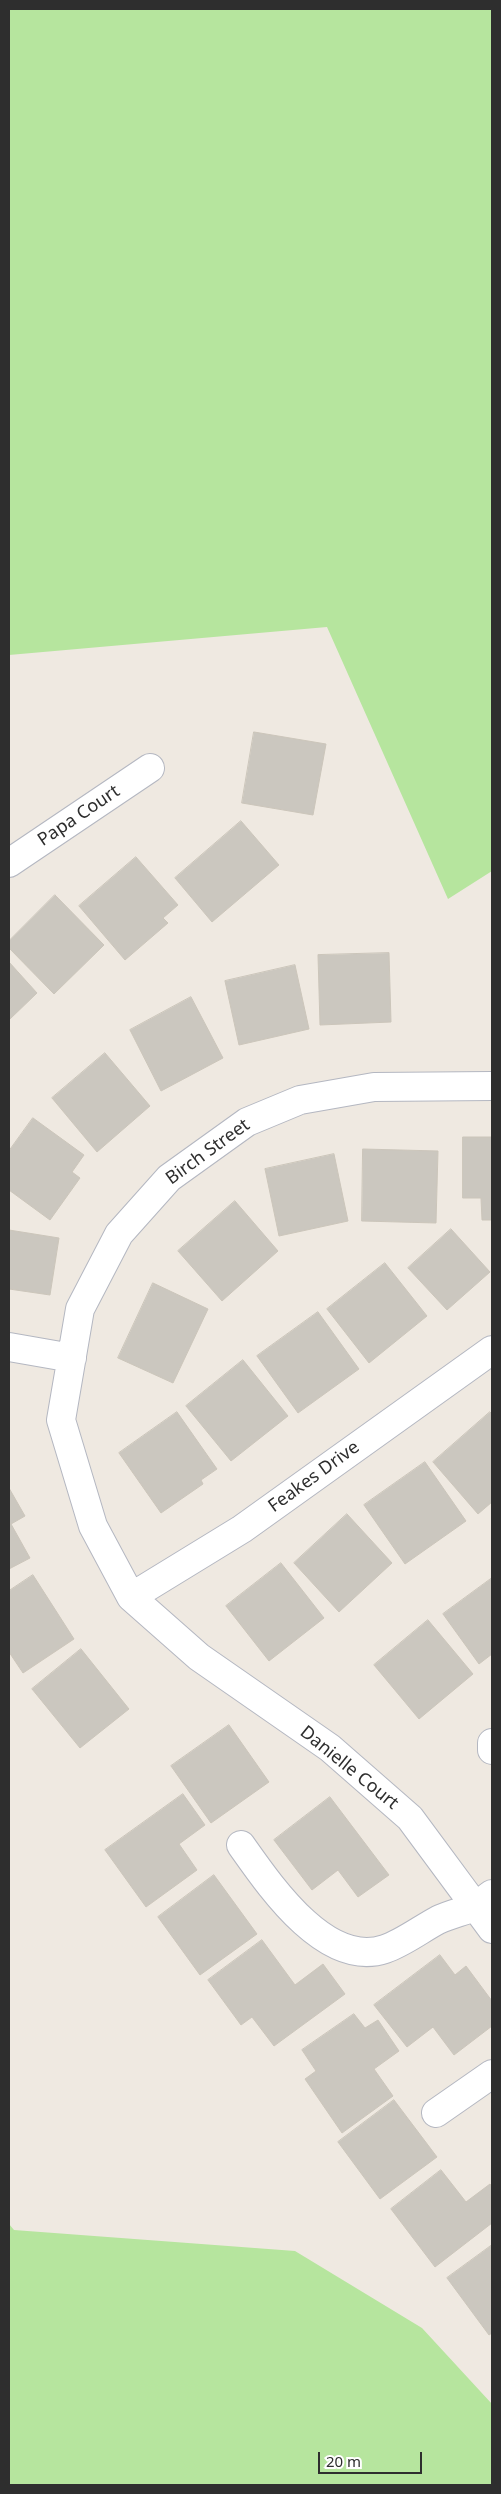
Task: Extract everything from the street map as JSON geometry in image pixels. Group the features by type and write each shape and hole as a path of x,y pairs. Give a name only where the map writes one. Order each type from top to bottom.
{"street":[{"name":"Papa Court","path":"9,863 150,768"},
{"name":"Birch Street","path":"132,1597 93,1526 61,1420 80,1309 119,1234 169,1178 247,1122 300,1100 374,1088 492,1086"},
{"path":"9,1347 72,1358"},
{"name":"Feakes Drive","path":"132,1597 242,1529 492,1350"},
{"name":"Danielle Court","path":"132,1597 199,1657 330,1748 410,1818 483,1900 492,1929"},
{"path":"492,1743 492,1750"},
{"path":"241,1845 276,1893 307,1924 334,1944 358,1954 385,1950 448,1915 483,1900"},
{"path":"436,2113 492,2074"}],"green space":[{"path":"9,9 492,9 492,871 448,899 327,627 9,655"},
{"path":"9,2224 14,2230 295,2251 422,2328 492,2404 492,2485 9,2485"}],"building":[{"path":"254,732 326,744 313,815 242,803"},
{"path":"241,821 279,865 212,922 175,878"},
{"path":"136,857 178,905 163,918 168,923 125,960 79,906"},
{"path":"55,895 104,945 54,994 9,948 9,941"},
{"path":"389,953 391,1022 320,1025 318,955"},
{"path":"9,962 37,993 9,1020"},
{"path":"295,965 309,1029 239,1045 225,981"},
{"path":"191,997 223,1058 161,1091 130,1030"},
{"path":"105,1053 150,1106 97,1152 52,1098"},
{"path":"33,1118 84,1155 72,1172 80,1178 50,1220 9,1190 9,1151"},
{"path":"463,1137 492,1137 492,1220 482,1220 481,1198 463,1198"},
{"path":"363,1149 438,1151 436,1223 362,1221"},
{"path":"334,1154 348,1221 279,1236 265,1169"},
{"path":"235,1201 278,1251 222,1301 178,1251"},
{"path":"451,1229 490,1272 447,1310 408,1268"},
{"path":"9,1230 59,1238 50,1295 9,1289"},
{"path":"385,1263 427,1316 369,1363 327,1309"},
{"path":"153,1283 208,1309 173,1383 118,1358"},
{"path":"318,1312 359,1369 298,1413 257,1356"},
{"path":"243,1360 288,1416 231,1461 186,1406"},
{"path":"177,1412 217,1469 201,1480 203,1484 161,1513 119,1453"},
{"path":"490,1412 492,1414 492,1502 478,1514 433,1462"},
{"path":"425,1462 466,1521 405,1564 364,1505"},
{"path":"9,1488 25,1516 11,1524 30,1558 9,1569"},
{"path":"347,1514 392,1563 339,1612 294,1563"},
{"path":"281,1563 324,1618 269,1661 226,1606"},
{"path":"33,1575 74,1639 23,1673 9,1652 9,1591"},
{"path":"492,1578 492,1654 479,1664 443,1614"},
{"path":"428,1620 473,1674 419,1719 374,1665"},
{"path":"81,1649 129,1709 80,1748 32,1689"},
{"path":"229,1725 269,1782 211,1823 171,1766"},
{"path":"183,1794 205,1825 179,1844 197,1870 146,1907 105,1850"},
{"path":"330,1797 389,1875 358,1897 338,1870 312,1890 274,1840"},
{"path":"214,1875 257,1934 200,1975 158,1917"},
{"path":"262,1940 295,1985 323,1964 345,1994 274,2046 252,2017 241,2025 208,1980"},
{"path":"440,1955 455,1975 466,1966 492,2001 492,2026 454,2055 433,2027 407,2047 374,2005"},
{"path":"354,2014 365,2028 378,2020 399,2051 374,2069 393,2096 342,2133 305,2079 316,2071 302,2050"},
{"path":"394,2100 437,2157 380,2199 338,2142"},
{"path":"441,2170 466,2202 490,2184 492,2187 492,2223 435,2267 391,2209"},
{"path":"492,2245 492,2333 489,2335 447,2278"}]}
